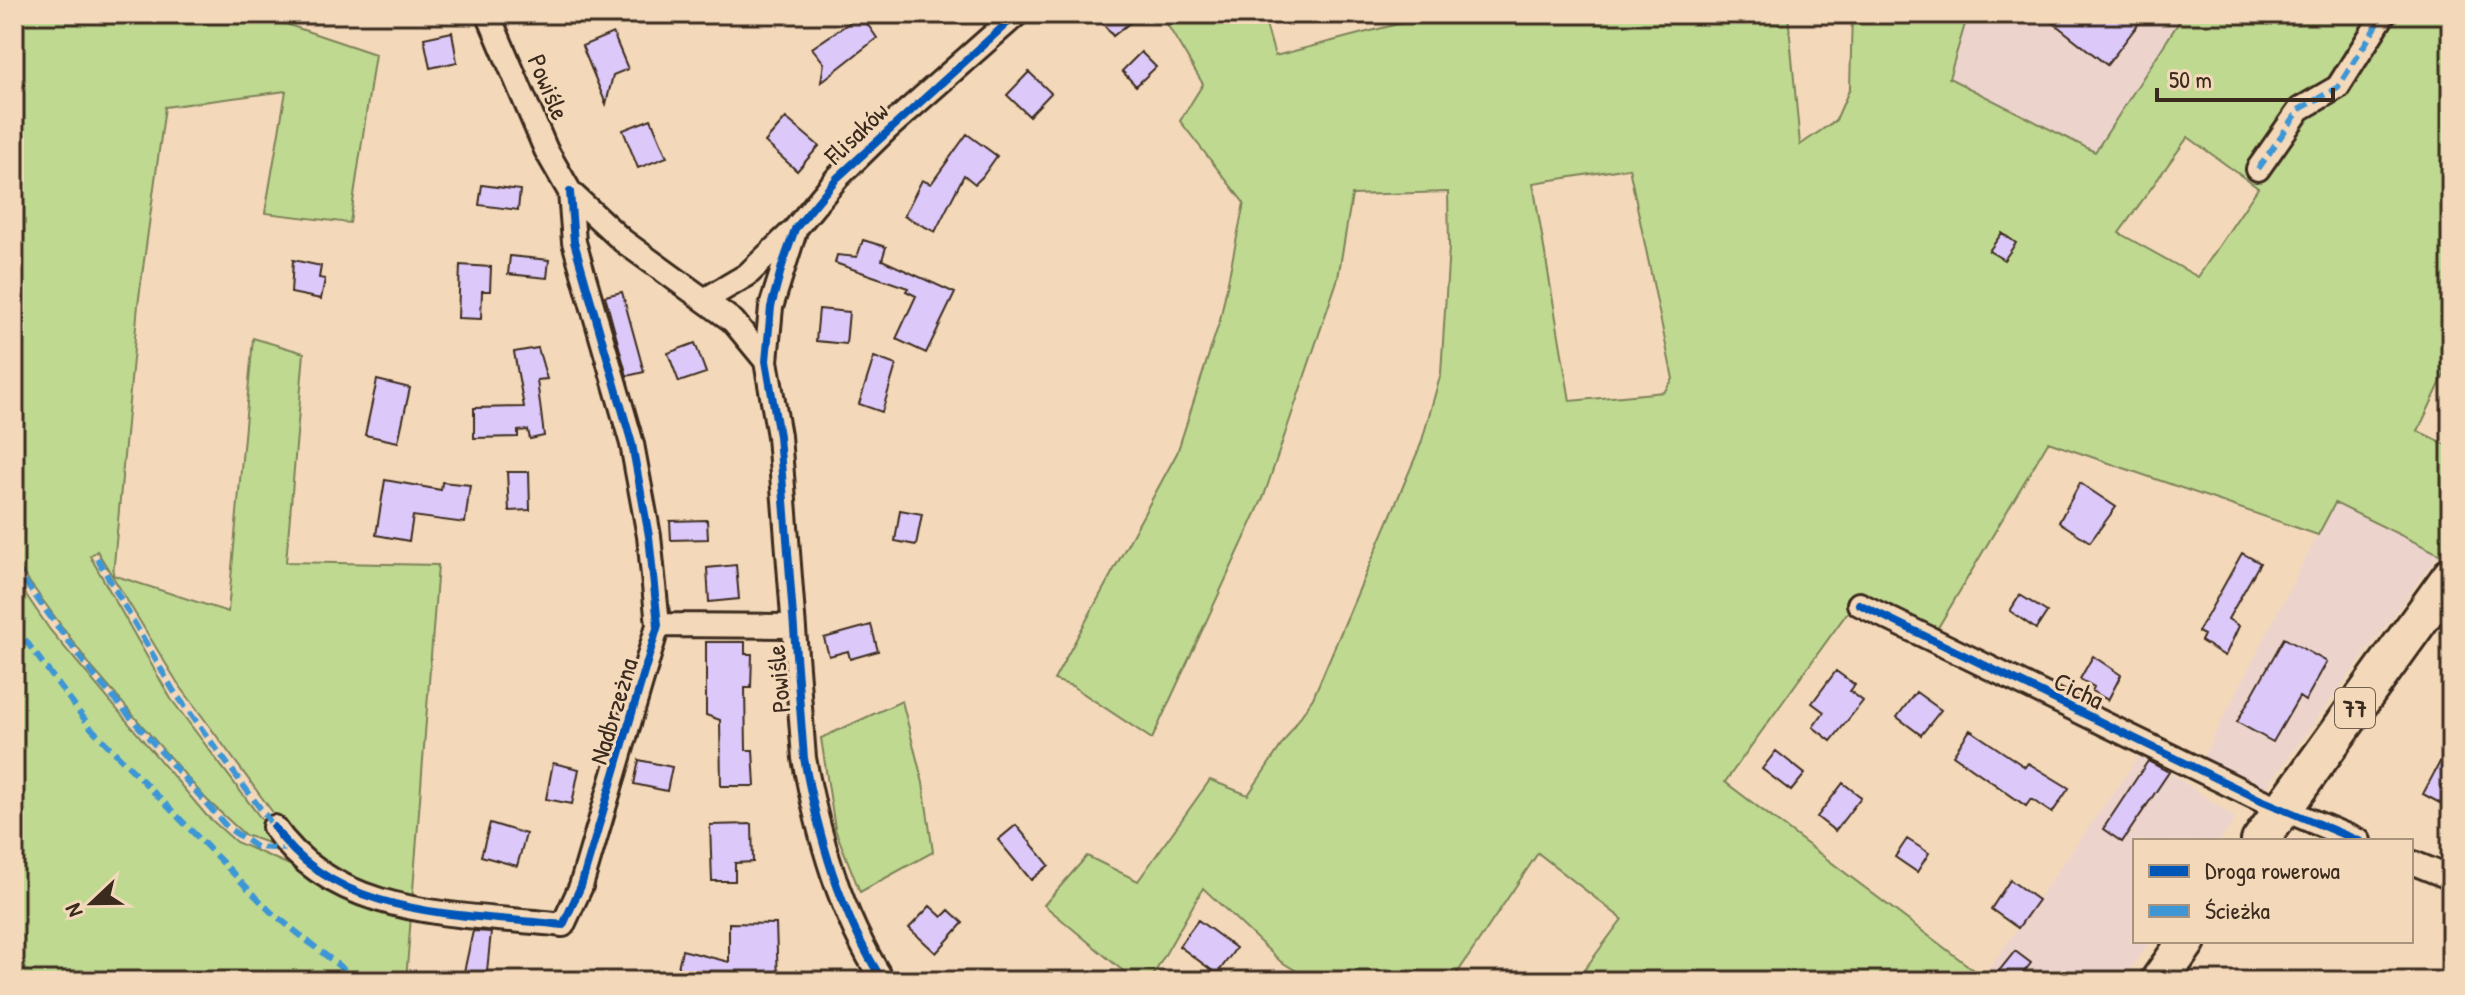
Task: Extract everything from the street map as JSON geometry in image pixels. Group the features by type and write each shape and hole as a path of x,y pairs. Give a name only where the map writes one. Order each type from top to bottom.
{"main road":[{"name":"77","path":"2261,839 2451,576"},
{"path":"2159,981 2186,943"}],"street":[{"name":"Powiśle","path":"488,14 546,150 570,192 623,241 733,321 766,361 779,436 804,758 813,809 850,920 883,981"},
{"name":"Flisaków","path":"706,299 747,275 795,229 837,178 888,128 1017,14"},
{"path":"2258,169 2300,109 2338,87 2384,14"},
{"name":"Nadbrzeżna","path":"274,827 289,849 323,877 363,896 407,907 563,925 581,886 658,625 649,536 632,444 574,242 570,192"},
{"name":"Flisaków","path":"766,361 771,307 795,229"},
{"name":"Cicha","path":"1859,604 2282,810 2354,839"},
{"path":"658,625 793,626"},
{"path":"2413,863 2451,878"}],"shaded area":[{"path":"1968,14 2184,14 2095,152 1949,78"},
{"path":"2334,503 2439,554 2263,792 2202,759"},
{"path":"2141,753 2236,818 2221,839 2133,839 2133,943 2149,943 2122,981 1980,981"}],"green space":[{"path":"14,14 256,14 375,54 350,223 265,213 286,91 165,107 138,305 113,575 228,612 253,338 304,353 286,562 438,565 406,981 14,981 14,577 50,630 206,815 236,842 292,866 296,844 177,682 97,551 90,556 171,699 277,840 274,845 245,835 206,799 93,669 14,561"},
{"path":"1161,14 1263,14 1275,56 1436,14 1788,14 1800,145 1836,120 1850,88 1852,14 1968,14 1949,78 2095,152 2184,14 2451,14 2451,360 2418,431 2451,447 2451,536 2439,554 2335,503 2318,535 2048,442 1936,631 1850,609 1725,782 1983,977 1980,981 1576,981 1622,919 1538,853 1452,981 1313,981 1280,961 1203,888 1150,981 1135,981 1044,905 1087,856 1138,881 1210,780 1248,795 1313,698 1421,444 1441,373 1449,247 1448,192 1352,195 1338,278 1264,496 1152,739 1072,686 1054,680 1177,453 1220,320 1244,203 1180,121 1203,84","holes":["2188,137 2258,188 2198,277 2119,233","1629,168 1673,379 1664,392 1570,401 1533,183"]},
{"path":"902,701 923,783 933,852 860,892 835,829 821,738"}],"building":[{"path":"1095,14 1141,14 1113,36"},
{"path":"2042,14 2146,14 2107,65"},
{"path":"861,15 877,38 821,82 824,63 812,48"},
{"path":"452,32 457,62 430,68 424,38"},
{"path":"613,33 628,69 613,75 606,104 582,46"},
{"path":"1141,52 1156,67 1136,86 1122,71"},
{"path":"1029,72 1051,93 1029,116 1007,95"},
{"path":"786,118 819,146 797,171 765,142"},
{"path":"651,119 667,157 638,168 623,130"},
{"path":"967,134 997,156 982,177 975,184 964,175 935,232 904,216 922,180 931,184"},
{"path":"482,185 520,190 518,210 479,205"},
{"path":"2002,233 2016,243 2004,260 1989,251"},
{"path":"863,240 886,247 882,260 955,293 926,353 896,339 916,296 906,291 908,288 835,263 837,255 857,257"},
{"path":"510,256 549,260 547,278 508,274"},
{"path":"293,260 321,266 319,278 325,279 321,299 291,293"},
{"path":"460,265 491,267 490,291 482,291 481,319 458,318"},
{"path":"622,292 644,372 627,376 605,296"},
{"path":"819,309 849,312 846,344 816,341"},
{"path":"695,343 706,373 679,382 668,353"},
{"path":"538,348 547,379 537,380 544,436 530,439 528,430 518,431 518,437 474,438 474,408 524,407 514,352"},
{"path":"874,357 896,365 882,412 859,404"},
{"path":"377,380 410,388 398,442 365,435"},
{"path":"507,472 529,472 530,510 509,511"},
{"path":"385,480 441,490 442,482 470,485 465,523 413,516 409,541 376,535"},
{"path":"2080,483 2116,507 2090,542 2059,522"},
{"path":"900,510 922,514 916,545 895,541"},
{"path":"707,520 708,539 671,540 670,521"},
{"path":"2242,553 2260,563 2228,619 2239,626 2225,656 2201,641 2204,635 2198,632"},
{"path":"736,565 739,599 709,602 707,568"},
{"path":"2020,595 2047,612 2036,629 2010,611"},
{"path":"871,625 878,651 850,659 848,651 829,656 824,638"},
{"path":"2284,638 2327,662 2305,701 2299,697 2273,742 2237,722"},
{"path":"706,642 745,642 745,654 752,654 751,688 745,688 746,750 753,750 755,786 721,786 720,720 706,715"},
{"path":"2093,656 2121,675 2108,700 2080,679"},
{"path":"1836,671 1855,685 1850,691 1863,701 1831,741 1813,727 1824,712 1812,703"},
{"path":"1916,692 1941,710 1921,735 1897,717"},
{"path":"1970,730 2025,767 2028,763 2069,788 2052,813 2031,799 2026,806 1953,755"},
{"path":"2451,741 2451,809 2423,794"},
{"path":"1776,751 1805,774 1791,791 1762,769"},
{"path":"639,760 672,767 667,791 634,784"},
{"path":"2148,761 2169,772 2122,842 2103,829"},
{"path":"553,763 579,769 572,804 546,799"},
{"path":"1843,783 1861,797 1835,831 1817,817"},
{"path":"490,823 526,834 517,866 481,856"},
{"path":"752,824 753,862 735,863 735,881 712,881 710,825"},
{"path":"1016,825 1049,865 1031,880 998,840"},
{"path":"1907,839 1929,853 1917,872 1895,857"},
{"path":"2010,880 2038,900 2018,928 1991,909"},
{"path":"930,906 942,917 949,910 963,923 936,953 909,928"},
{"path":"1198,920 1236,948 1217,974 1179,946"},
{"path":"729,923 776,924 778,981 728,981 715,977 714,981 675,981 682,950 729,962"},
{"path":"473,931 491,932 487,971 483,981 462,981"},
{"path":"2015,951 2031,963 2017,981 1991,981"}],"marked path":[{"path":"2258,169 2300,109 2338,87 2384,14"},
{"path":"97,558 173,690 274,827"},
{"path":"14,567 90,671 227,827 256,847 289,849"},
{"path":"14,625 91,728 271,912 358,981"}],"cycle path":[{"path":"883,981 854,929 833,873 816,816 804,758 779,436 766,361 771,307 795,229 837,178 1017,14"},
{"path":"274,827 301,857 332,880 367,896 444,913 563,925 581,886 658,625 649,536 632,444 574,242 570,192"},
{"path":"1859,604 2261,800 2354,839"}]}
